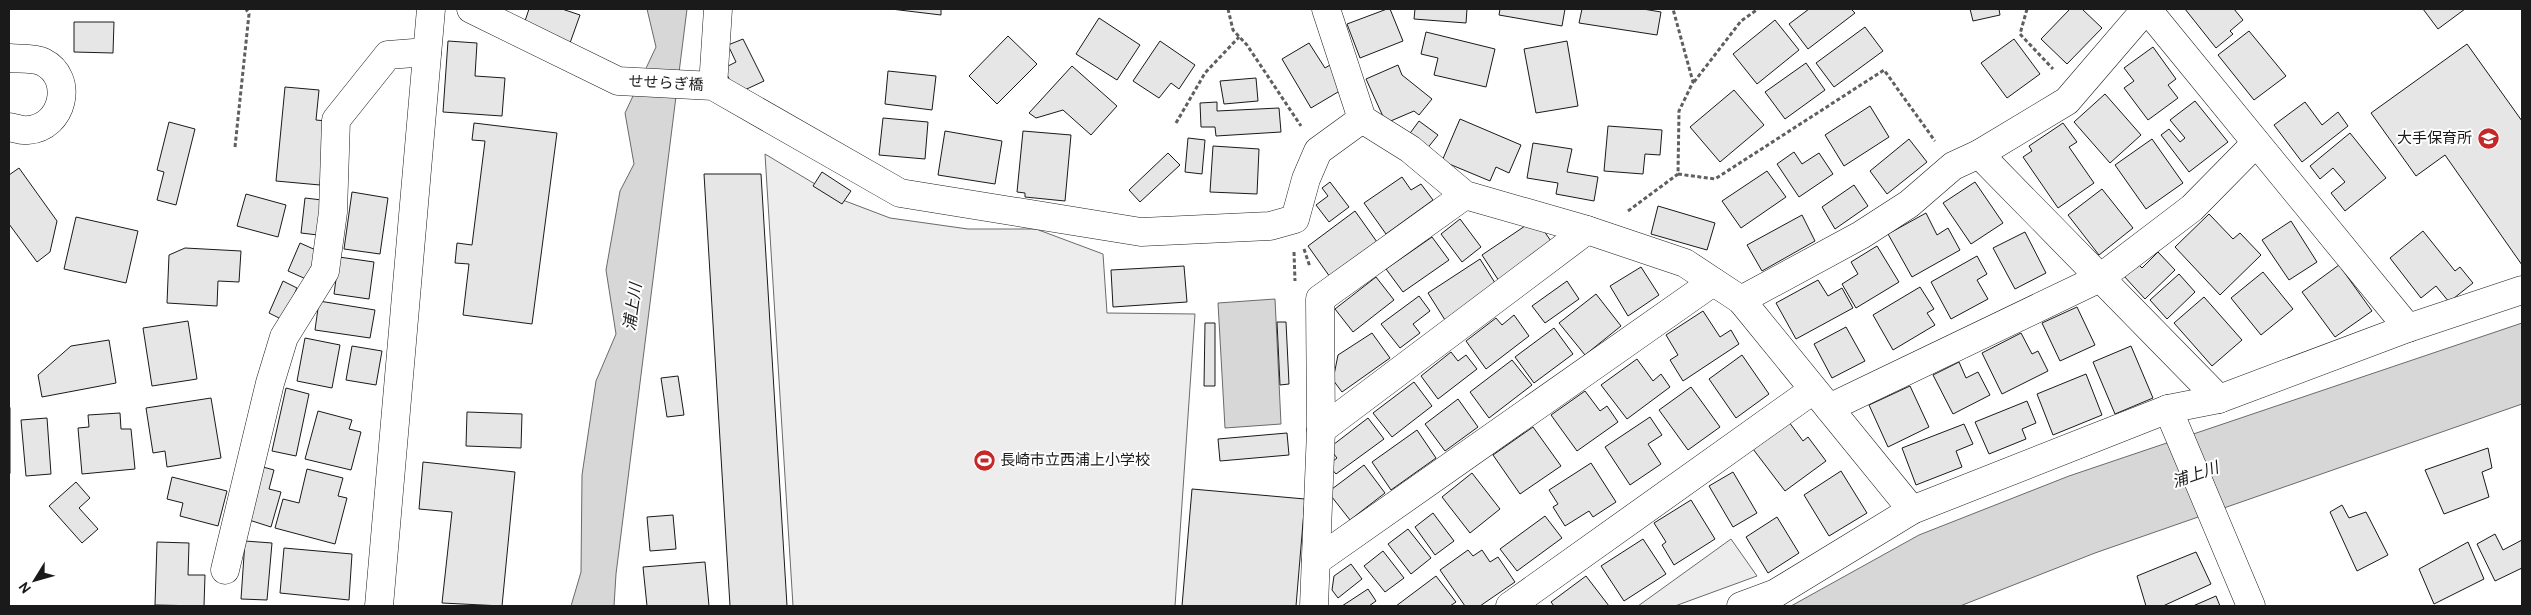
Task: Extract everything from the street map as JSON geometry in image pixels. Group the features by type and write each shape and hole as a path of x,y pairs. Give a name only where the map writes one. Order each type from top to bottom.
{"street":[{"path":"379,606 431,9"},
{"name":"せせらぎ橋","path":"471,9 618,81 713,86"},
{"path":"718,9 713,86 900,193 1141,232 1270,226 1296,219 1306,179 1318,151 1362,119"},
{"path":"1326,9 1362,119 1410,149 1465,195 1587,230 1685,262 1741,300 1912,510"},
{"path":"1741,300 1861,235 1909,204 1953,166 1979,154 2067,101 2147,9 2408,328"},
{"path":"225,570 270,383 284,337 325,271 333,212 336,120 388,55 427,52"},
{"path":"9,58 43,62 58,75 63,91 58,112 42,126 28,130 9,127"},
{"path":"1510,606 1821,399 2100,278 2192,208 2256,144"},
{"path":"1979,154 2219,399"},
{"path":"1314,606 1321,430 1320,299 1465,195"},
{"path":"1321,430 1587,230"},
{"path":"1316,561 1713,282"},
{"path":"1741,606 1776,593 1912,510 2168,409 2219,399 2408,328 2522,290"},
{"path":"2168,409 2250,606"}],"path":[{"path":"235,147 249,14 246,9"},
{"path":"1228,9 1233,30 1318,151"},
{"path":"1673,9 1693,82"},
{"path":"1678,174 1679,111 1693,82 1741,21 1758,9"},
{"path":"2027,9 2020,34 2054,69"},
{"path":"1176,124 1205,73 1239,37"},
{"path":"1587,230 1607,226 1678,174 1715,179 1884,70 1953,166"},
{"path":"1296,219 1320,299"}],"shaded area":[{"name":"長崎市立西浦上小学校","path":"765,154 840,199 890,218 968,229 1036,229 1103,254 1107,313 1195,314 1175,606 793,606"},
{"path":"1731,539 1757,576 1675,606 1638,606"}],"water":[{"name":"浦上川","path":"647,9 687,9 616,574 614,606 571,606 581,572 582,475 596,381 616,334 606,270 620,191 634,164 625,113 656,47"},
{"path":"1275,299 1281,424 1225,428 1218,303"},
{"name":"浦上川","path":"2522,323 2522,404 2095,553 1960,606 1791,606 1919,535 2069,476"}],"building":[{"path":"529,9 562,9 580,15 570,43 523,27"},
{"path":"891,9 941,9 941,15"},
{"path":"1390,9 1403,41 1360,58 1347,24"},
{"path":"1415,9 1467,9 1466,23 1414,19"},
{"path":"1500,9 1565,9 1562,26 1499,15"},
{"path":"1582,9 1643,9 1661,12 1657,35 1579,23"},
{"path":"1809,9 1851,9 1855,13 1808,49 1789,24"},
{"path":"1970,9 1999,9 2000,15 1973,21"},
{"path":"2070,9 2082,9 2102,28 2067,64 2041,39"},
{"path":"2185,9 2234,9 2243,20 2230,31 2233,34 2216,48"},
{"path":"2423,9 2465,9 2438,29"},
{"path":"1099,18 1140,45 1117,80 1076,54"},
{"path":"1775,20 1799,50 1757,84 1733,54"},
{"path":"74,22 114,22 113,53 74,52"},
{"path":"1865,27 1883,51 1834,87 1816,63"},
{"path":"2249,31 2286,76 2254,100 2218,55"},
{"path":"1426,32 1495,49 1486,87 1434,75 1438,58 1421,54"},
{"path":"1008,36 1037,64 997,104 969,76"},
{"path":"743,39 764,81 736,94 724,68 736,62 728,45"},
{"path":"2014,39 2040,74 2007,98 1981,63"},
{"path":"448,41 477,43 475,76 505,78 502,116 443,112"},
{"path":"1160,41 1195,65 1179,89 1171,83 1159,98 1133,81"},
{"path":"1567,41 1578,106 1536,113 1524,49"},
{"path":"1309,43 1325,68 1330,65 1343,89 1311,108 1282,59"},
{"path":"2467,44 2522,121 2522,265 2445,155 2416,176 2371,113"},
{"path":"2153,47 2176,79 2168,85 2178,98 2148,120 2124,88 2134,81 2124,68"},
{"path":"1806,63 1825,90 1785,119 1765,92"},
{"path":"1398,65 1402,75 1432,99 1419,115 1414,111 1386,123 1366,79"},
{"path":"1072,66 1117,106 1091,135 1063,110 1036,118 1029,113"},
{"path":"888,71 936,76 932,110 885,104"},
{"path":"1256,78 1258,101 1224,104 1220,81"},
{"path":"285,87 319,90 316,120 326,121 320,185 276,181"},
{"path":"1734,90 1764,125 1720,162 1690,127"},
{"path":"2105,94 2141,135 2110,163 2074,122"},
{"path":"2195,101 2228,142 2189,172 2161,135 2169,129 2180,142 2185,138 2170,120"},
{"path":"1217,102 1217,111 1279,108 1281,132 1216,136 1215,127 1201,127 1200,103"},
{"path":"2305,102 2322,125 2338,112 2348,126 2302,162 2274,125"},
{"path":"1870,106 1889,137 1844,166 1825,135"},
{"path":"883,118 928,122 925,159 879,155"},
{"path":"1460,119 1521,145 1509,173 1496,167 1490,181 1442,161"},
{"path":"1419,121 1438,135 1426,150 1408,136"},
{"path":"169,122 195,129 176,205 157,200 164,172 157,170"},
{"path":"474,123 557,133 532,324 463,315 469,264 455,263 457,243 472,245 485,141 472,140"},
{"path":"2063,123 2077,142 2069,147 2094,183 2058,208 2023,157 2032,151 2029,146"},
{"path":"1608,126 1662,130 1660,155 1645,154 1643,174 1604,171"},
{"path":"945,131 1002,141 995,184 938,175"},
{"path":"1023,131 1071,135 1065,201 1025,197 1025,193 1017,192"},
{"path":"2350,133 2386,178 2345,211 2331,193 2345,182 2333,168 2320,179 2310,166"},
{"path":"1188,138 1205,140 1202,174 1185,172"},
{"path":"1909,139 1927,162 1887,194 1870,171"},
{"path":"2152,139 2183,183 2146,209 2115,165"},
{"path":"1533,143 1572,149 1567,172 1598,177 1594,201 1556,194 1558,183 1527,178"},
{"path":"1213,146 1259,149 1257,194 1210,192"},
{"path":"1794,152 1802,164 1819,153 1833,174 1799,197 1777,164"},
{"path":"1168,153 1180,165 1140,202 1129,190"},
{"path":"19,168 57,221 50,252 37,262 9,224 9,175"},
{"path":"1767,171 1786,197 1741,228 1722,201"},
{"path":"822,172 851,191 842,204 813,186"},
{"path":"704,174 761,174 787,606 730,606"},
{"path":"1402,177 1411,190 1421,184 1433,200 1386,234 1364,203"},
{"path":"1330,182 1349,207 1329,222 1316,205 1328,196 1322,188"},
{"path":"1975,182 2003,223 1971,244 1943,203"},
{"path":"1854,185 1868,206 1835,229 1822,207"},
{"path":"2102,189 2133,228 2099,255 2068,215"},
{"path":"352,192 388,198 380,254 344,249"},
{"path":"246,194 286,205 278,237 237,226"},
{"path":"305,198 322,200 318,235 301,233"},
{"path":"1658,206 1715,223 1707,250 1651,234"},
{"path":"1355,211 1377,242 1330,277 1308,246"},
{"path":"1926,213 1937,235 1948,228 1960,250 1912,277 1888,234"},
{"path":"2209,214 2233,239 2240,233 2261,255 2220,295 2175,247"},
{"path":"1802,215 1815,241 1762,271 1747,245"},
{"path":"76,217 138,231 126,283 64,269"},
{"path":"1460,219 1481,247 1462,262 1441,234"},
{"path":"2291,221 2317,262 2289,280 2262,240"},
{"path":"1525,226 1544,231 1553,244 1499,281 1482,255"},
{"path":"2423,231 2455,271 2460,267 2473,283 2449,302 2436,286 2421,298 2390,258"},
{"path":"2025,232 2046,273 2015,289 1993,248"},
{"path":"1432,237 1449,260 1403,292 1386,269"},
{"path":"300,243 318,251 306,279 288,271"},
{"path":"1877,246 1899,282 1856,308 1842,284 1858,274 1851,262"},
{"path":"185,248 241,251 239,282 218,281 217,306 167,303 169,255"},
{"path":"2158,252 2175,270 2145,299 2123,275 2136,262 2142,268"},
{"path":"1977,256 1987,274 1977,280 1988,299 1951,319 1931,282"},
{"path":"339,257 374,262 369,299 334,294"},
{"path":"1480,259 1497,286 1445,320 1428,293"},
{"path":"2339,265 2372,311 2335,337 2302,292"},
{"path":"1184,266 1187,302 1113,307 1111,270"},
{"path":"1641,267 1659,295 1628,316 1610,286"},
{"path":"2263,272 2293,309 2261,335 2231,298"},
{"path":"2179,274 2195,292 2167,319 2150,300"},
{"path":"1376,277 1394,300 1353,332 1335,309"},
{"path":"1818,280 1828,296 1842,288 1853,308 1796,339 1776,303"},
{"path":"283,281 297,288 283,320 269,313"},
{"path":"1567,281 1579,299 1545,323 1532,306"},
{"path":"1920,287 1934,309 1927,313 1935,325 1893,350 1873,315"},
{"path":"1596,294 1621,326 1585,355 1559,323"},
{"path":"1419,296 1430,311 1413,324 1420,333 1400,348 1381,324"},
{"path":"2204,297 2242,340 2212,366 2174,323"},
{"path":"319,301 375,310 370,338 315,330"},
{"path":"2077,307 2095,345 2060,361 2042,323"},
{"path":"1703,311 1720,337 1731,330 1739,344 1683,381 1670,360 1678,355 1666,335"},
{"path":"1514,315 1529,336 1486,369 1466,341 1496,318 1502,325"},
{"path":"188,321 197,379 152,386 143,328"},
{"path":"1277,322 1286,322 1289,384 1280,385"},
{"path":"1205,323 1215,323 1215,386 1204,386"},
{"path":"1846,327 1865,361 1832,378 1814,344"},
{"path":"1554,328 1573,354 1534,383 1515,357"},
{"path":"1372,333 1390,358 1342,392 1333,380 1338,355"},
{"path":"2021,333 2032,354 2038,351 2048,371 2002,394 1982,353"},
{"path":"305,338 340,345 332,388 297,381"},
{"path":"109,340 116,383 42,397 38,375 71,346"},
{"path":"352,346 382,351 376,385 346,380"},
{"path":"2131,346 2153,398 2115,414 2093,362"},
{"path":"1451,352 1458,361 1466,355 1477,369 1438,399 1421,376"},
{"path":"1742,355 1769,394 1736,418 1709,379"},
{"path":"1637,359 1653,381 1661,374 1670,387 1627,419 1601,385"},
{"path":"1512,360 1532,385 1489,418 1470,392"},
{"path":"1959,362 1966,378 1978,372 1990,395 1953,414 1933,375"},
{"path":"2086,374 2102,415 2053,435 2037,394"},
{"path":"678,376 684,415 667,417 661,378"},
{"path":"1414,382 1432,406 1392,437 1373,413"},
{"path":"1910,386 1929,427 1888,447 1869,405"},
{"path":"1691,387 1720,427 1688,450 1659,410"},
{"path":"286,388 309,394 296,456 272,451"},
{"path":"1585,391 1600,411 1607,406 1618,422 1577,451 1551,415"},
{"path":"211,398 221,458 167,467 165,451 153,453 146,408"},
{"path":"1458,399 1478,427 1445,451 1425,424"},
{"path":"2027,401 2036,423 2022,429 2026,439 1989,454 1975,422"},
{"path":"10,408 10,473 9,473"},
{"path":"318,411 352,420 349,429 361,432 351,470 305,459"},
{"path":"467,412 522,414 521,448 466,446"},
{"path":"120,413 121,429 131,429 135,469 82,474 78,428 89,427 88,415"},
{"path":"1650,417 1662,435 1648,444 1661,464 1630,485 1605,447"},
{"path":"47,418 51,474 26,476 21,420"},
{"path":"1368,418 1384,439 1336,474 1328,465 1337,458 1329,448"},
{"path":"1789,422 1803,441 1808,437 1826,461 1785,491 1753,449"},
{"path":"1964,424 1973,444 1956,451 1962,467 1916,485 1902,448"},
{"path":"1533,427 1561,466 1520,494 1493,455"},
{"path":"1417,430 1436,458 1391,490 1372,462"},
{"path":"1287,433 1289,455 1220,461 1218,439"},
{"path":"2488,448 2492,468 2482,472 2489,497 2444,514 2425,470"},
{"path":"423,462 515,472 502,606 442,603 452,512 419,509"},
{"path":"1591,463 1616,502 1593,517 1589,511 1565,526 1553,507 1558,504 1549,490"},
{"path":"1364,465 1385,493 1350,520 1328,492"},
{"path":"263,467 274,470 269,489 281,492 271,527 249,520"},
{"path":"307,469 343,478 338,496 347,498 335,544 275,528 283,499 299,503"},
{"path":"1841,471 1867,513 1829,536 1804,495"},
{"path":"1733,472 1757,513 1733,527 1709,486"},
{"path":"1472,473 1500,509 1470,533 1442,497"},
{"path":"172,477 227,491 218,526 180,516 183,503 167,499"},
{"path":"76,482 90,498 79,508 98,529 82,543 49,506"},
{"path":"1192,489 1305,499 1296,606 1182,606"},
{"path":"1691,500 1715,539 1674,565 1662,545 1666,542 1654,523"},
{"path":"2342,505 2349,518 2366,512 2388,555 2357,571 2330,512"},
{"path":"1433,513 1454,541 1435,555 1415,527"},
{"path":"673,515 676,549 650,551 647,517"},
{"path":"1545,516 1562,538 1517,571 1500,549"},
{"path":"1777,517 1799,553 1768,573 1746,537"},
{"path":"1408,529 1431,558 1411,574 1388,544"},
{"path":"2495,534 2503,550 2522,540 2522,568 2495,581 2477,544"},
{"path":"1643,539 1666,574 1624,601 1601,566"},
{"path":"245,541 272,543 267,600 241,599"},
{"path":"157,542 189,543 188,575 205,575 204,606 155,605"},
{"path":"2468,542 2484,579 2434,604 2419,569"},
{"path":"284,548 352,554 349,600 280,593"},
{"path":"1468,550 1473,556 1482,550 1490,562 1498,557 1515,582 1480,606 1465,606 1440,570"},
{"path":"1383,551 1404,578 1385,592 1364,566"},
{"path":"2196,552 2211,584 2163,606 2146,606 2137,576"},
{"path":"705,562 709,606 647,606 643,567"},
{"path":"1351,564 1362,579 1338,598 1332,590 1334,576"},
{"path":"1436,576 1456,602 1450,606 1396,606"},
{"path":"1586,576 1609,606 1554,606 1551,602"},
{"path":"1368,589 1376,601 1369,606 1342,606"},
{"path":"2216,596 2220,606 2193,606"}],"place":[{"name":"大手保育所","path":"2488,138"},
{"name":"長崎市立西浦上小学校","path":"984,460"}]}
